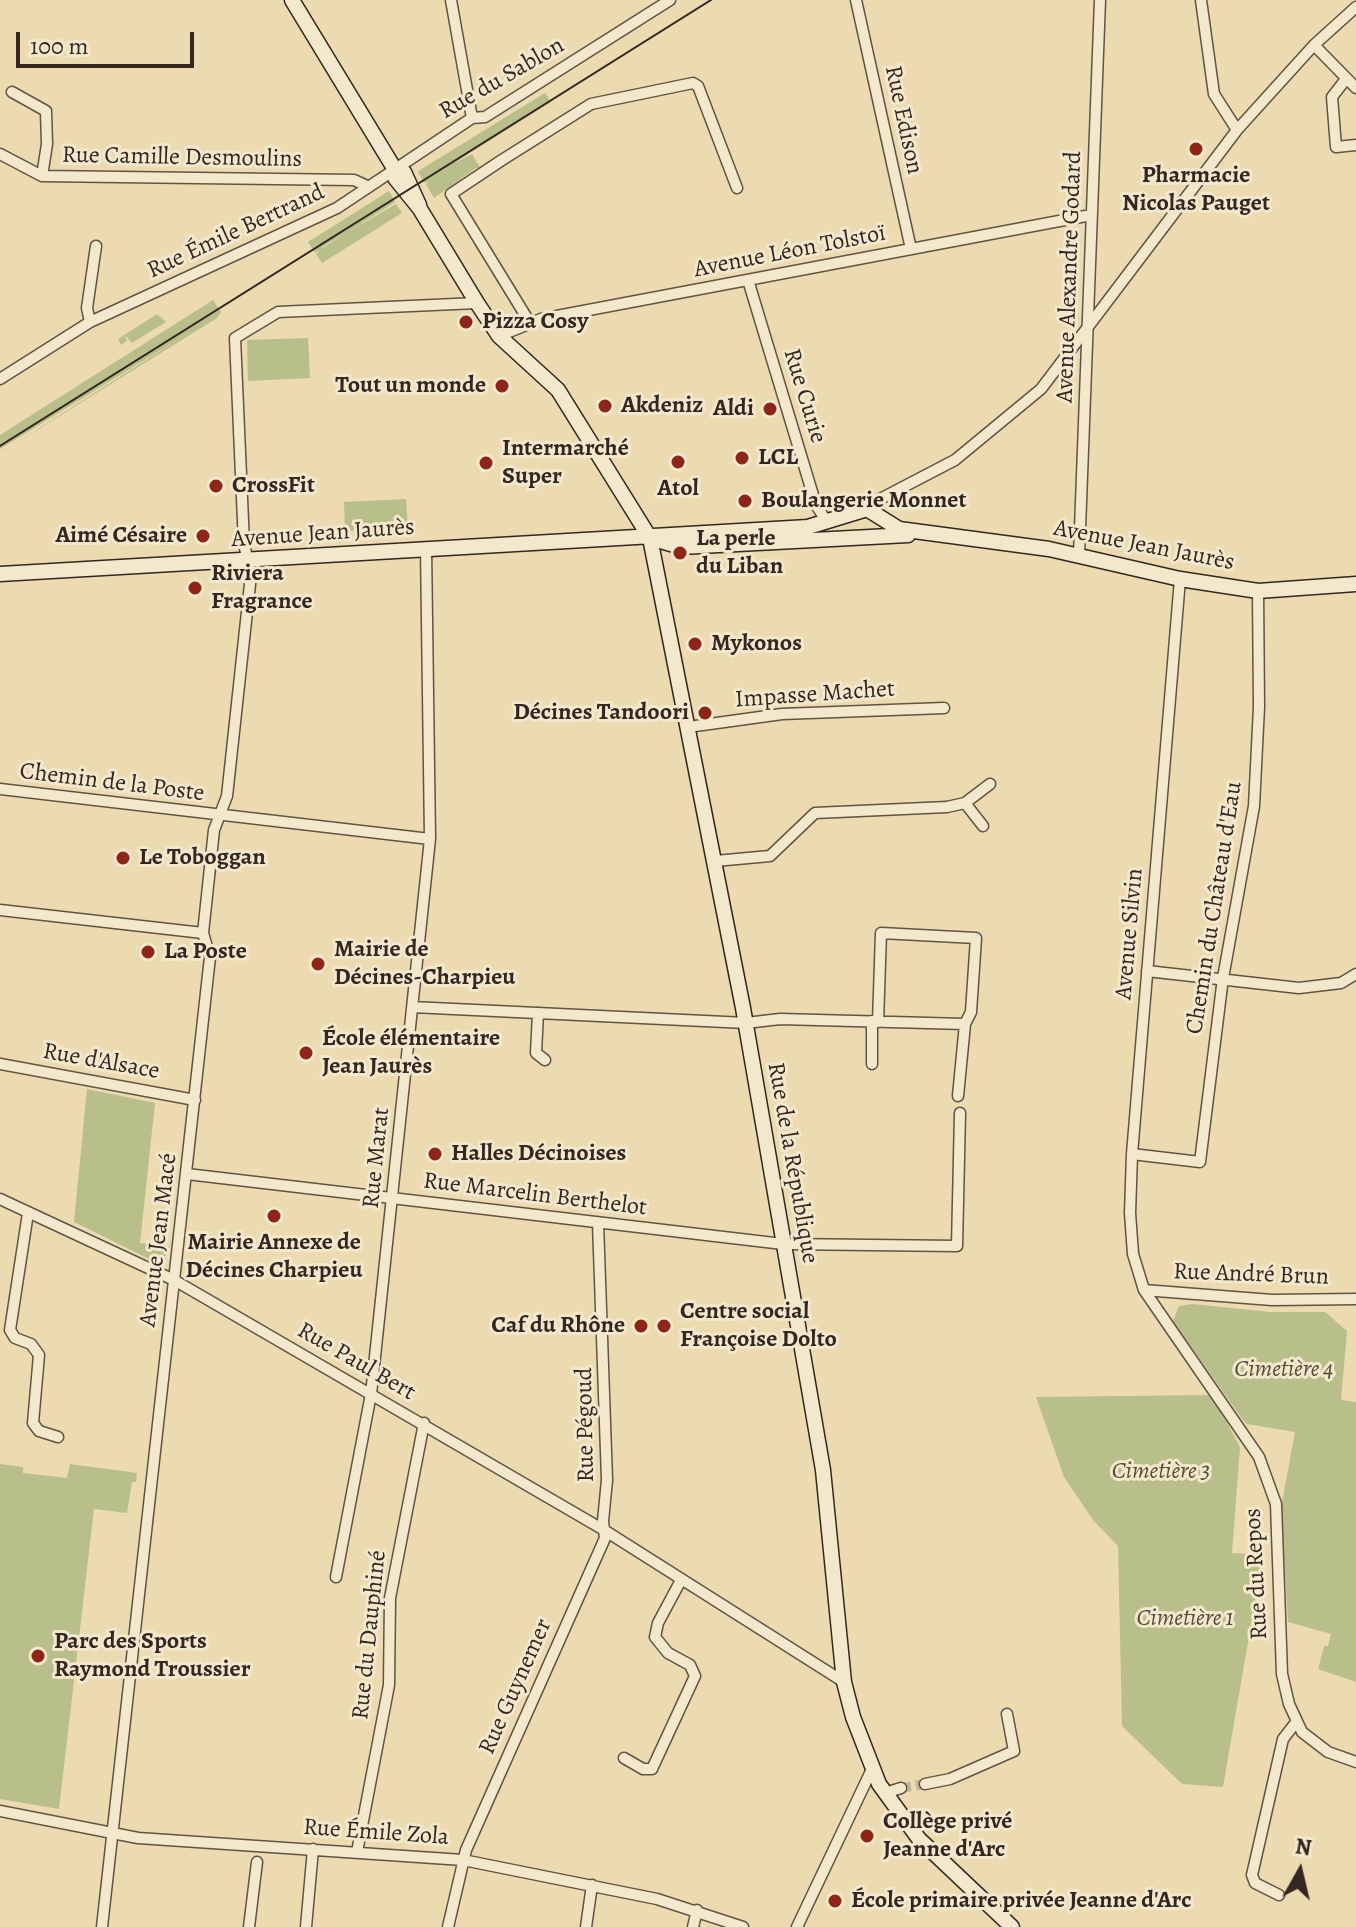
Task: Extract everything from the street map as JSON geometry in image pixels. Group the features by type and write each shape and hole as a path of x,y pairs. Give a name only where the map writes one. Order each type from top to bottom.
{"street":[{"path":"292,0 394,168 395,178 420,209 477,303 499,336 558,390 650,538"},
{"path":"451,0 472,118"},
{"name":"Rue du Sablon","path":"394,168 472,118 485,117 670,0"},
{"name":"Rue Edison","path":"856,0 911,249"},
{"name":"Avenue Alexandre Godard","path":"1079,555 1100,0"},
{"path":"1201,0 1214,94 1237,130"},
{"path":"860,509 955,460 1041,389 1237,130 1314,45 1353,15"},
{"path":"1314,45 1356,88"},
{"path":"1346,79 1332,97 1336,147 1356,145"},
{"path":"530,323 451,194 591,104 693,83 698,86 737,188"},
{"name":"Rue Camille Desmoulins","path":"12,92 46,111 47,144 42,176"},
{"name":"Rue Camille Desmoulins","path":"0,154 42,176 354,180 367,186"},
{"name":"Rue Émile Bertrand","path":"0,379 90,322 337,208 394,168"},
{"name":"Avenue Léon Tolstoï","path":"499,336 530,323 1091,215"},
{"path":"90,322 87,308 96,246"},
{"name":"Rue Curie","path":"748,280 816,505 827,522"},
{"name":"Avenue Jean Macé","path":"102,1927 210,957 203,933 214,830 227,796 251,575 244,544 235,338 278,312 477,303"},
{"path":"864,537 877,530 889,496"},
{"name":"Avenue Jean Jaurès","path":"0,574 426,548 650,538 679,532 808,527 860,509 872,510 879,519 899,529 1079,555 1180,579 1258,591 1356,584"},
{"name":"Avenue Jean Jaurès","path":"650,538 681,547 924,533"},
{"name":"Rue de la République","path":"650,538 746,1023 823,1470 844,1682 872,1769 885,1793 934,1855 1011,1927"},
{"name":"Rue Marat","path":"336,1577 371,1394 430,839 426,548"},
{"name":"Avenue Silvin","path":"1144,1290 1133,1254 1132,1154 1180,579"},
{"name":"Chemin du Château d'Eau","path":"1132,1154 1200,1162 1223,978 1254,806 1259,707 1258,591"},
{"name":"Impasse Machet","path":"688,727 782,714 944,708"},
{"path":"715,861 770,856 815,813 947,807 965,803 990,784"},
{"name":"Chemin de la Poste","path":"0,789 430,839"},
{"path":"965,803 983,826"},
{"path":"0,910 203,933"},
{"path":"872,1064 881,933 976,938 971,1012 965,1024 958,1096"},
{"path":"1147,971 1299,988 1341,983 1356,974"},
{"path":"412,1007 746,1023 780,1019 965,1024"},
{"path":"538,1013 536,1053 545,1060"},
{"name":"Rue d'Alsace","path":"0,1064 195,1100"},
{"name":"Rue Marcelin Berthelot","path":"187,1174 783,1244 957,1246 960,1113"},
{"name":"Rue Paul Bert","path":"0,1199 174,1280 424,1423 604,1530 844,1682"},
{"path":"28,1213 10,1330 15,1338 31,1344 39,1355 33,1423 39,1431 58,1437"},
{"name":"Rue Pégoud","path":"598,1223 607,1480 604,1530"},
{"name":"Rue André Brun","path":"1144,1290 1272,1300 1356,1299"},
{"name":"Rue du Repos","path":"1144,1290 1259,1457 1276,1504 1282,1674 1297,1721 1302,1732 1328,1752 1356,1762"},
{"name":"Rue du Dauphiné","path":"357,1852 389,1685 390,1598 424,1423"},
{"name":"Rue Guynemer","path":"448,1927 463,1860 605,1538 604,1530"},
{"path":"624,1758 643,1769 652,1769 695,1676 690,1665 668,1653 655,1637 658,1623 681,1580"},
{"path":"925,1784 950,1779 1014,1751 1007,1714"},
{"path":"1279,1895 1255,1883 1252,1875 1283,1739 1297,1721"},
{"path":"797,1927 872,1769"},
{"path":"885,1793 901,1788"},
{"name":"Rue Émile Zola","path":"0,1811 138,1838 463,1860 592,1885 697,1910 743,1927"},
{"path":"306,1927 313,1849"},
{"path":"249,1927 257,1862"},
{"path":"586,1927 592,1885"},
{"path":"693,1927 697,1910"}],"green space":[{"path":"545,93 551,102 454,163 472,154 481,169 476,168 434,198 426,184 429,182 424,183 418,172 420,170"},
{"path":"389,191 395,202 315,253 308,242"},
{"path":"396,204 402,213 322,263 316,254 324,246"},
{"path":"213,300 221,312 217,318 0,453 195,329 0,449 0,435"},
{"path":"157,314 166,322 132,343 125,335 127,341 121,345 118,339"},
{"path":"308,338 310,378 248,381 247,340"},
{"path":"406,499 408,528 345,531 344,502"},
{"path":"87,1089 155,1103 140,1243 170,1247 165,1256 151,1260 74,1222"},
{"name":"Cimetière 4","path":"1192,1304 1271,1312 1325,1312 1347,1331 1341,1400 1356,1402 1356,1682 1318,1669 1331,1634 1288,1622 1281,1508 1295,1432 1247,1424 1242,1419 1173,1321 1179,1306"},
{"path":"1212,1395 1240,1447 1232,1553 1263,1555 1223,1787 1182,1784 1122,1726 1118,1546 1093,1520 1064,1477 1036,1397"},
{"name":"Parc des Sports Raymond Troussier","path":"0,1464 23,1467 23,1473 67,1478 70,1464 137,1473 136,1482 132,1482 127,1513 94,1509 59,1809 0,1799"}],"tunnel":[{"path":"901,1788 925,1784"}],"tram line":[{"path":"0,446 711,0"}],"place":[{"name":"Pharmacie Nicolas Pauget","path":"1196,149"},
{"name":"Pizza Cosy","path":"466,322"},
{"name":"Tout un monde","path":"502,386"},
{"name":"Akdeniz","path":"605,406"},
{"name":"Aldi","path":"770,409"},
{"name":"LCL","path":"742,458"},
{"name":"Atol","path":"678,462"},
{"name":"Intermarché Super","path":"486,463"},
{"name":"CrossFit","path":"216,486"},
{"name":"Boulangerie Monnet","path":"745,501"},
{"name":"Aimé Césaire","path":"203,536"},
{"name":"La perle du Liban","path":"680,553"},
{"name":"Riviera Fragrance","path":"195,588"},
{"name":"Mykonos","path":"695,644"},
{"name":"Décines Tandoori","path":"705,713"},
{"name":"Le Toboggan","path":"123,858"},
{"name":"La Poste","path":"148,952"},
{"name":"Mairie de Décines-Charpieu","path":"318,964"},
{"name":"École élémentaire Jean Jaurès","path":"306,1053"},
{"name":"Halles Décinoises","path":"435,1154"},
{"name":"Mairie Annexe de Décines Charpieu","path":"274,1216"},
{"name":"Caf du Rhône","path":"641,1326"},
{"name":"Centre social Françoise Dolto","path":"664,1326"},
{"name":"Parc des Sports Raymond Troussier","path":"38,1656"},
{"name":"Collège privé Jeanne d'Arc","path":"867,1836"},
{"name":"École primaire privée Jeanne d'Arc","path":"835,1901"}],"park label":[{"name":"Cimetière 3","path":"1161,1472"},
{"name":"Cimetière 1","path":"1185,1619"}]}
